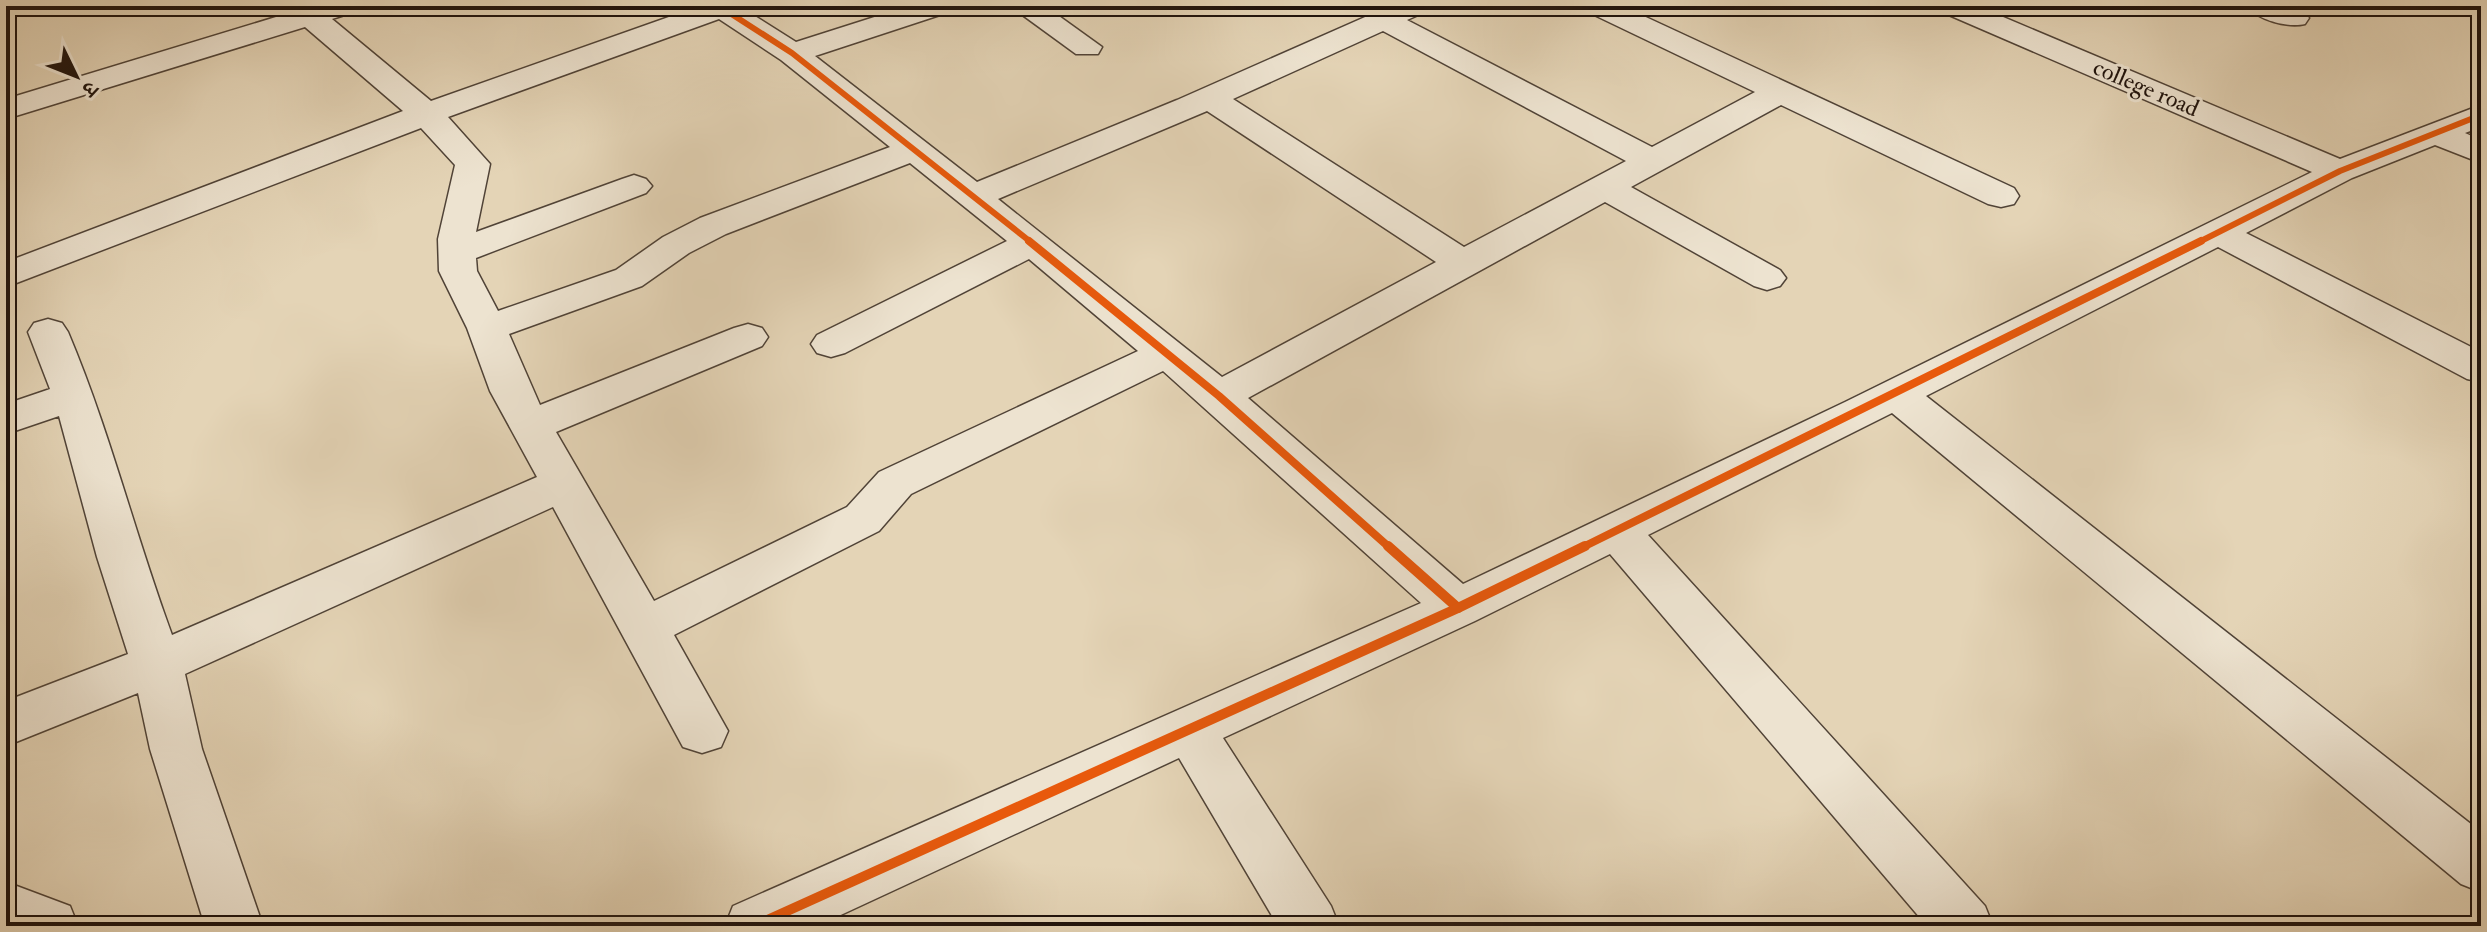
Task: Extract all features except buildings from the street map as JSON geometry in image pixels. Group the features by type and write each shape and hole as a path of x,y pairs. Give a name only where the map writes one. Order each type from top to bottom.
{"street":[{"path":"792,53 939,6"},
{"path":"1025,6 1087,47"},
{"path":"974,196 1209,98 1415,6"},
{"path":"1598,6 2001,196"},
{"name":"college road","path":"1952,6 2340,171"},
{"path":"2262,6 2294,18"},
{"path":"6,275 426,114 720,7 792,53 1032,243 1219,396 1458,608"},
{"path":"6,109 317,10 426,114 473,164 456,239 458,271 487,328 511,391 702,731"},
{"path":"1384,20 1652,161"},
{"path":"1219,396 1780,92"},
{"path":"1209,98 1463,263"},
{"path":"754,926 1458,608 1896,394 2215,231 2340,171 2481,115"},
{"path":"2436,133 2481,153"},
{"path":"487,328 629,278 676,245 713,226 914,150"},
{"path":"457,252 634,186"},
{"path":"1605,187 1767,278"},
{"path":"2215,231 2481,369"},
{"path":"831,344 1032,243"},
{"path":"48,332 74,396 120,557 157,664 176,749 234,926"},
{"path":"530,426 748,337"},
{"path":"644,628 863,519 895,483 1167,353"},
{"path":"1896,394 2481,866"},
{"path":"6,419 74,396"},
{"path":"6,724 157,664 563,484"},
{"path":"1617,531 1964,926"},
{"path":"1190,730 1310,926"},
{"path":"6,909 49,926"}],"cycle path":[{"path":"719,6 792,53 1032,243 1219,396 1458,608"},
{"path":"754,926 1458,608 1860,412 2340,171 2481,115"}]}
